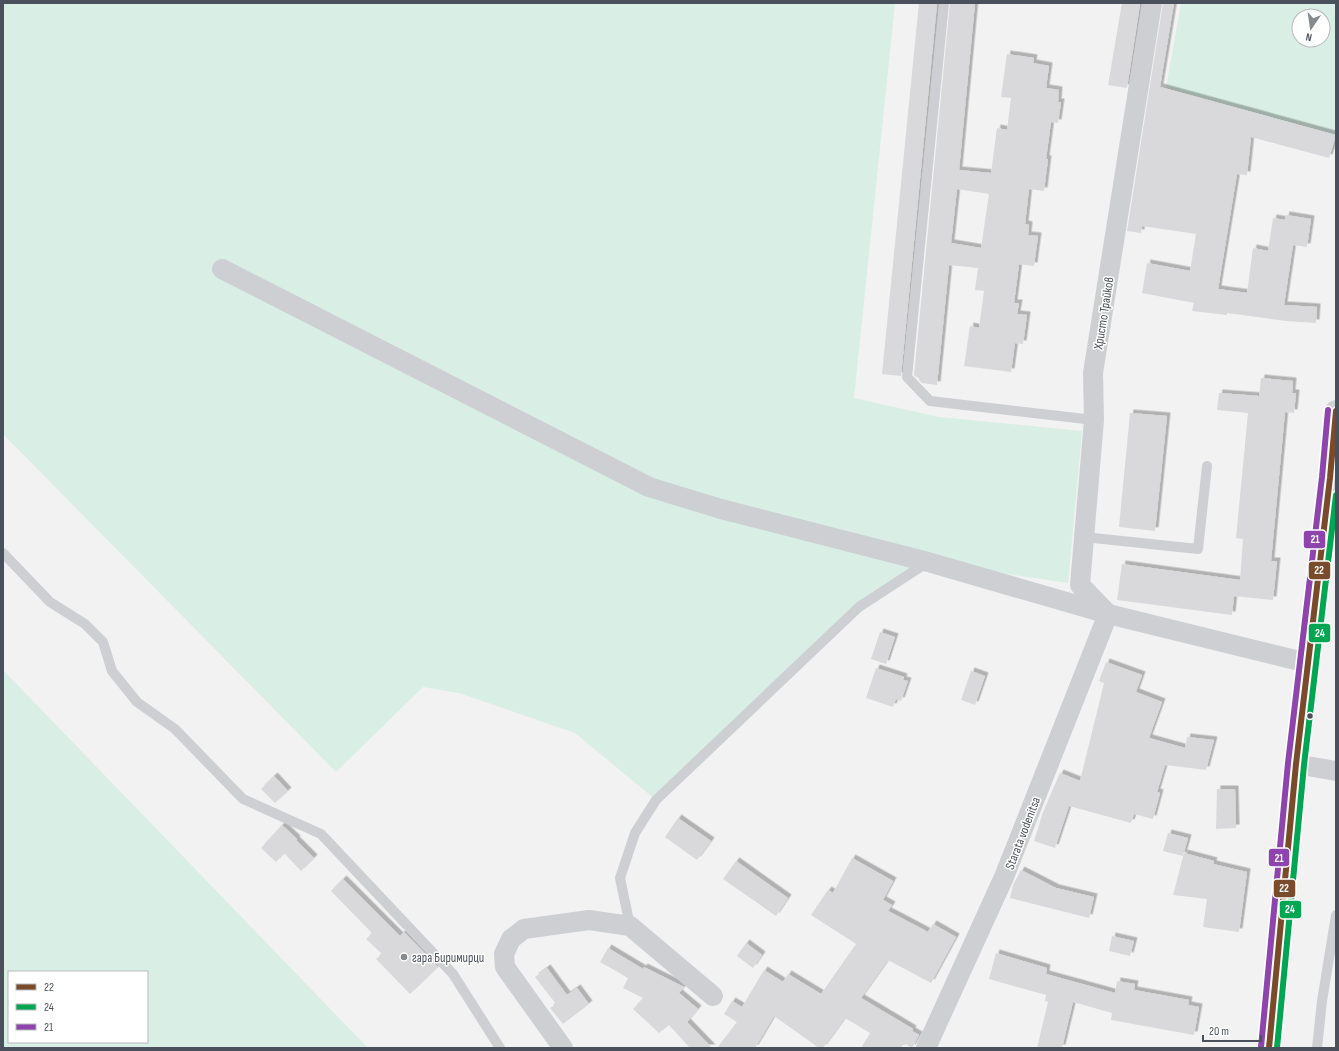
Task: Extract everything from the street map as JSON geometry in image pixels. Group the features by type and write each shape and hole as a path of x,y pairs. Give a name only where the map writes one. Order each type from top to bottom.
{"street":[{"name":"Христо Трайков","path":"1108,614 1080,585 1094,420 1093,373 1152,3"},
{"path":"222,269 649,487 721,509 928,562 1108,614 1308,663"},
{"path":"1269,1048 1296,764 1333,478 1336,411"},
{"name":"Starata vodenitsa","path":"926,1048 1004,877 1108,614"},
{"path":"1296,764 1336,771"},
{"path":"563,1048 505,967 504,954 511,939 524,929 589,920 630,926 713,996"}],"lane":[{"path":"944,3 907,377 930,401 1094,420"},
{"path":"1084,537 1198,549 1207,466"},
{"path":"3,553 50,602 85,624 103,642 112,671 137,702 175,729 243,799 321,834 453,974 500,1048"},
{"path":"630,926 620,878 635,833 656,800 859,607 928,562"},
{"path":"1317,1048 1322,1001 1336,915"}],"green space":[{"path":"3,3 895,3 854,398 939,417 1082,431 1068,583 928,562 859,607 656,800 575,733 459,693 423,687 336,772 3,434"},
{"path":"1181,3 1336,3 1336,135 1166,88"},
{"path":"3,670 368,1048 3,1048"}],"building":[{"path":"919,3 937,3 901,376 882,374"},
{"path":"950,3 975,3 959,170 991,173 997,128 1007,130 1011,98 1001,97 1007,54 1034,58 1033,63 1049,66 1046,88 1059,90 1058,102 1061,102 1058,123 1051,122 1046,159 1048,159 1044,191 1029,189 1025,224 1029,225 1028,235 1038,236 1034,266 1019,264 1014,303 1019,303 1017,314 1027,315 1023,344 1015,343 1011,372 964,366 970,326 979,328 984,291 975,290 978,268 949,265 937,385 922,383 919,378 914,375","holes":["957,189 989,194 981,248 951,243"]},
{"path":"1122,3 1140,4 1127,88 1108,85"},
{"path":"1163,3 1174,3 1160,87 1336,135 1329,158 1251,137 1247,175 1237,174 1218,289 1247,293 1253,248 1268,251 1273,218 1285,220 1286,215 1311,219 1307,247 1293,245 1284,305 1317,307 1316,323 1286,321 1227,313 1227,315 1192,311 1194,303 1142,293 1147,263 1190,271 1196,234 1142,226 1141,233 1127,231"},
{"path":"1261,378 1293,381 1292,393 1296,393 1294,413 1285,412 1271,561 1277,561 1273,600 1234,596 1232,615 1117,600 1122,564 1240,580 1243,539 1236,538 1248,413 1217,410 1219,393 1259,396"},
{"path":"1130,413 1167,416 1155,531 1119,527"},
{"path":"880,632 895,637 886,664 871,659"},
{"path":"1106,662 1142,675 1136,692 1162,702 1149,738 1185,748 1187,737 1214,740 1206,770 1165,765 1157,792 1160,793 1153,819 1134,814 1131,823 1069,806 1055,848 1034,841 1043,812 1060,773 1080,781 1104,683 1099,681"},
{"path":"876,668 904,677 903,680 908,681 901,701 896,699 893,707 866,698"},
{"path":"971,671 985,676 975,705 961,700"},
{"path":"274,776 288,791 275,803 261,789"},
{"path":"1217,789 1235,789 1236,828 1216,829"},
{"path":"678,818 711,841 697,860 665,837"},
{"path":"282,825 314,858 301,871 284,853 276,862 261,848"},
{"path":"1168,833 1188,838 1183,856 1163,851"},
{"path":"1184,853 1214,861 1213,864 1247,872 1239,932 1203,927 1207,899 1173,895"},
{"path":"852,858 893,881 883,900 892,905 888,911 928,932 933,924 956,937 931,983 888,960 861,998 913,1029 912,1031 919,1035 912,1048 904,1043 901,1048 861,1048 870,1033 845,1018 823,1048 819,1048 774,1016 755,1048 717,1048 737,1022 724,1014 732,1001 742,1007 764,970 783,982 788,974 821,994 856,944 811,915 828,890 833,893"},
{"path":"736,861 788,898 776,916 723,879"},
{"path":"1021,870 1056,888 1094,897 1089,918 1010,898 1013,885"},
{"name":"гара Биримирци","path":"343,879 400,936 404,932 438,967 410,994 376,959 382,954 366,939 372,933 331,891"},
{"path":"1112,936 1134,941 1130,956 1109,951"},
{"path":"746,943 762,955 753,968 737,956"},
{"path":"608,948 643,969 644,967 684,987 679,993 698,1009 687,1022 712,1048 690,1048 669,1025 659,1033 633,1009 643,998 623,988 628,978 600,962"},
{"path":"996,953 1047,968 1046,974 1115,993 1117,981 1135,984 1134,990 1189,1000 1188,1005 1199,1007 1194,1035 1111,1020 1112,1013 1073,1002 1062,1048 1037,1048 1048,1002 1045,1001 1046,995 989,979"},
{"path":"547,968 567,995 577,988 589,1004 563,1024 550,1008 556,1004 535,977"}],"transit line":[{"name":"21","path":"1261,1047 1288,763 1322,477 1328,410"},
{"name":"22","path":"1269,1048 1296,764 1330,478 1336,411"},
{"name":"24","path":"1277,1048 1304,765 1336,495"}],"place":[{"name":"гара Биримирци","path":"404,957"}]}
